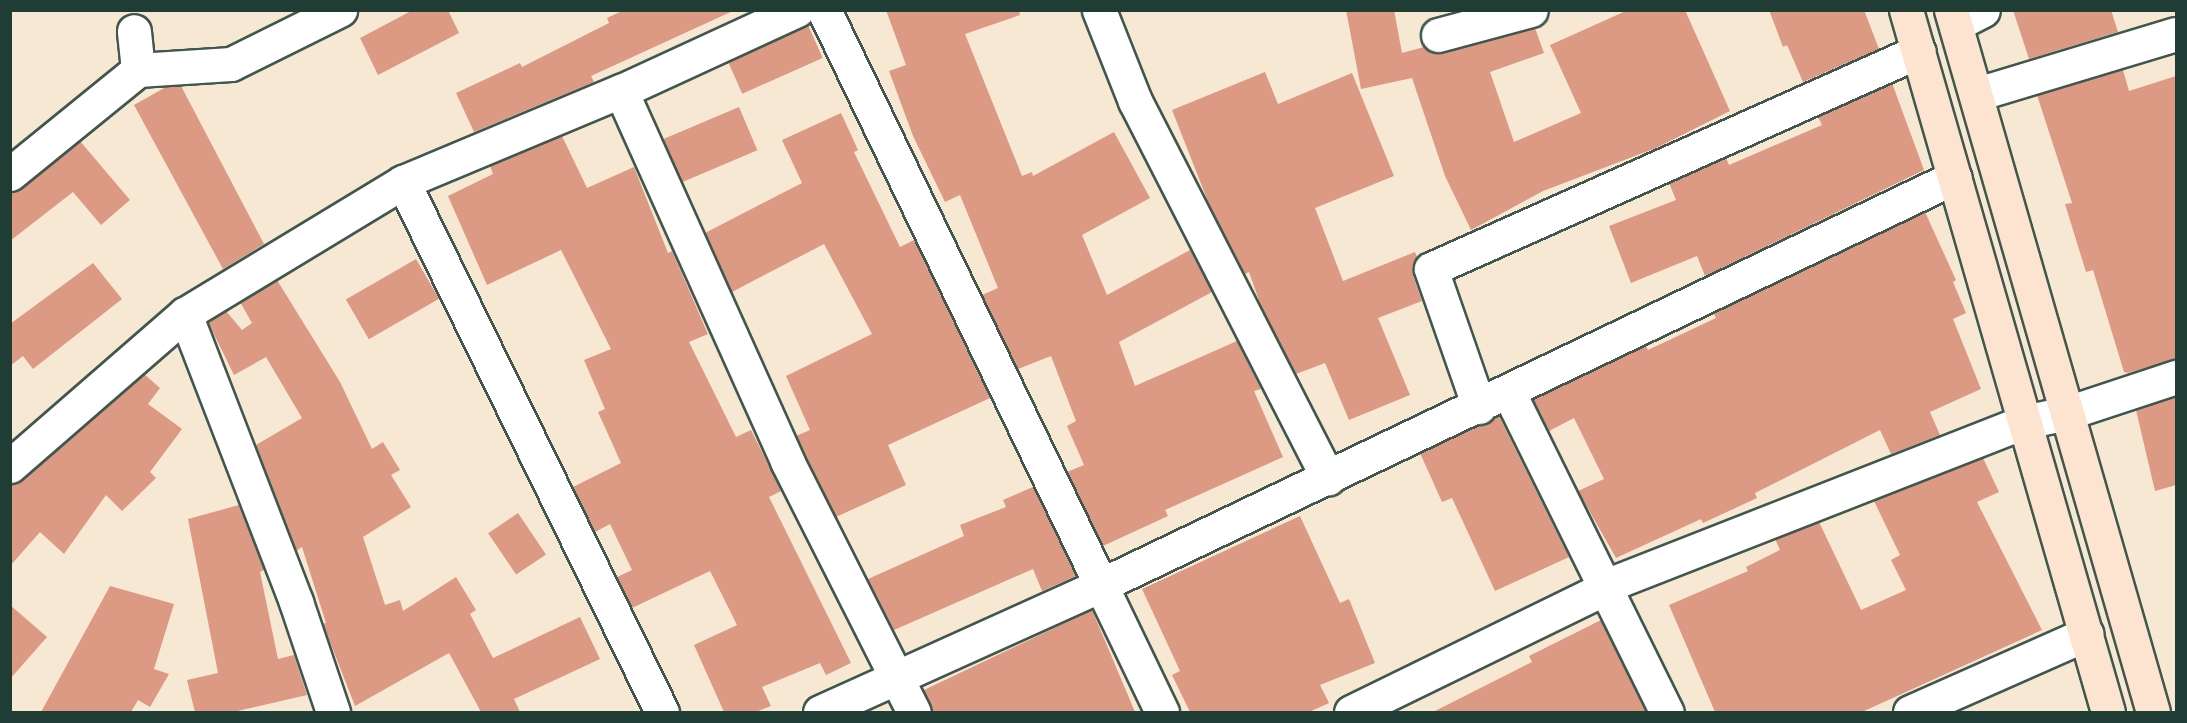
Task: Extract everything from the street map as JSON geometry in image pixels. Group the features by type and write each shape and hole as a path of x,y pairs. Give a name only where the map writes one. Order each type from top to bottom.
{"main road":[{"path":"1906,10 2108,712"},
{"path":"1963,15 1977,94 2153,712"}],"street":[{"path":"10,174 138,70 231,64 340,10"},
{"path":"10,466 185,314 403,182 621,91 797,10"},
{"path":"824,10 1162,712"},
{"path":"1099,10 1135,101 1328,478"},
{"path":"1438,35 1531,10"},
{"path":"134,31 138,70"},
{"path":"1977,94 2176,34"},
{"path":"1479,407 1431,269 1919,51"},
{"path":"621,91 787,461 914,712"},
{"path":"820,712 1101,585 1509,393 1955,177"},
{"path":"403,182 662,712"},
{"path":"185,314 296,602 333,712"},
{"path":"1607,590 1605,586 2024,422 2067,413 2176,377"},
{"path":"1509,393 1667,712"},
{"path":"1351,712 1605,588 1607,590"},
{"path":"1910,712 2086,634"}],"building":[{"path":"413,10 448,10 459,33 378,75 360,38"},
{"path":"624,10 735,10 591,76 594,82 474,132 456,93 520,63 522,67 609,23 607,18"},
{"path":"886,10 1019,10 1020,15 965,34 1022,176 1032,172 1033,176 1114,132 1150,198 1082,235 1107,295 1190,250 1212,292 1119,342 1135,386 1237,341 1261,389 1254,391 1283,457 1165,510 1168,516 1103,546 1067,472 1084,465 1067,426 1076,421 1051,356 1018,369 982,295 998,288 960,195 945,202 913,136 889,71 906,65"},
{"path":"1346,10 1394,10 1402,53 1424,47 1433,53 1443,53 1535,28 1544,53 1490,72 1514,142 1581,113 1550,45 1628,10 1685,10 1730,111 1656,148 1543,191 1471,230 1445,176 1412,78 1361,89"},
{"path":"1769,10 1864,10 1879,49 1803,82 1787,45 1783,47"},
{"path":"2013,10 2111,10 2118,32 2029,59"},
{"path":"808,25 823,58 742,94 728,61"},
{"path":"2123,70 2129,91 2176,76 2176,359 2128,373 2124,372 2093,270 2086,272 2065,204 2072,203 2037,95"},
{"path":"1265,72 1278,104 1352,73 1394,176 1315,208 1343,281 1415,252 1417,257 1413,275 1422,301 1378,318 1410,395 1349,420 1325,363 1296,374 1261,306 1249,272 1245,274 1209,204 1172,110"},
{"path":"1892,83 1924,170 1705,276 1697,256 1631,283 1609,226 1676,200 1669,183 1726,158 1729,165 1822,125 1818,117"},
{"path":"181,86 264,244 223,269 134,105 166,87"},
{"path":"739,107 757,150 682,182 664,139"},
{"path":"841,113 858,150 854,152 900,247 914,240 990,398 888,445 906,485 836,517 796,436 810,430 786,376 872,334 824,244 732,292 705,233 802,183 782,140"},
{"path":"562,136 587,188 634,167 668,253 672,251 708,334 689,342 736,437 751,430 781,491 769,497 851,663 826,675 820,663 762,687 771,706 756,712 724,712 694,645 737,625 710,571 632,608 617,577 632,570 610,524 595,532 573,487 621,463 598,412 605,409 584,360 611,349 561,250 487,285 448,196 493,174 490,166"},
{"path":"80,141 130,200 101,225 73,192 10,241 10,192 22,189"},
{"path":"1925,212 1956,280 1953,282 1966,313 1953,319 1981,389 1930,412 1940,435 1891,454 1880,430 1755,493 1757,498 1703,523 1701,519 1616,558 1578,491 1604,479 1574,418 1549,431 1533,399 1646,346 1648,350 1716,318 1714,314 1719,311"},
{"path":"416,259 439,299 369,339 346,300"},
{"path":"93,263 122,299 33,369 23,356 10,366 10,324"},
{"path":"277,280 340,382 372,449 383,442 400,470 391,475 411,507 363,537 385,605 400,600 403,611 456,577 476,610 470,614 493,658 580,617 600,659 514,699 520,712 481,712 449,653 355,706 323,624 326,623 302,547 296,551 256,445 302,418 266,357 234,375 208,322 226,311 242,330 252,323 240,302"},
{"path":"144,374 160,388 148,404 182,429 150,472 156,478 122,511 106,495 64,554 40,532 10,566 10,487"},
{"path":"2176,397 2176,485 2155,491 2136,410"},
{"path":"1499,416 1569,557 1495,591 1452,498 1442,502 1420,453"},
{"path":"1983,458 1999,492 1977,502 2042,630 1862,712 1715,712 1669,605 1748,571 1746,567 1780,550 1775,539 1819,522 1861,610 1906,590 1891,560 1900,555 1874,501"},
{"path":"1033,487 1076,576 1042,591 1033,569 894,630 868,579 964,536 960,525 1006,507 1003,500"},
{"path":"239,505 264,570 260,572 278,659 294,655 307,695 233,712 195,712 187,680 218,673 188,519"},
{"path":"518,513 546,554 516,575 488,533"},
{"path":"1300,516 1340,603 1349,599 1375,663 1320,685 1329,703 1309,712 1190,712 1172,675 1180,671 1142,589"},
{"path":"110,586 174,604 154,669 169,674 150,707 138,700 131,712 41,712"},
{"path":"10,605 47,637 10,679"},
{"path":"1092,610 1135,712 933,712 924,690"},
{"path":"1601,620 1646,712 1433,712 1532,662 1529,656"}]}
